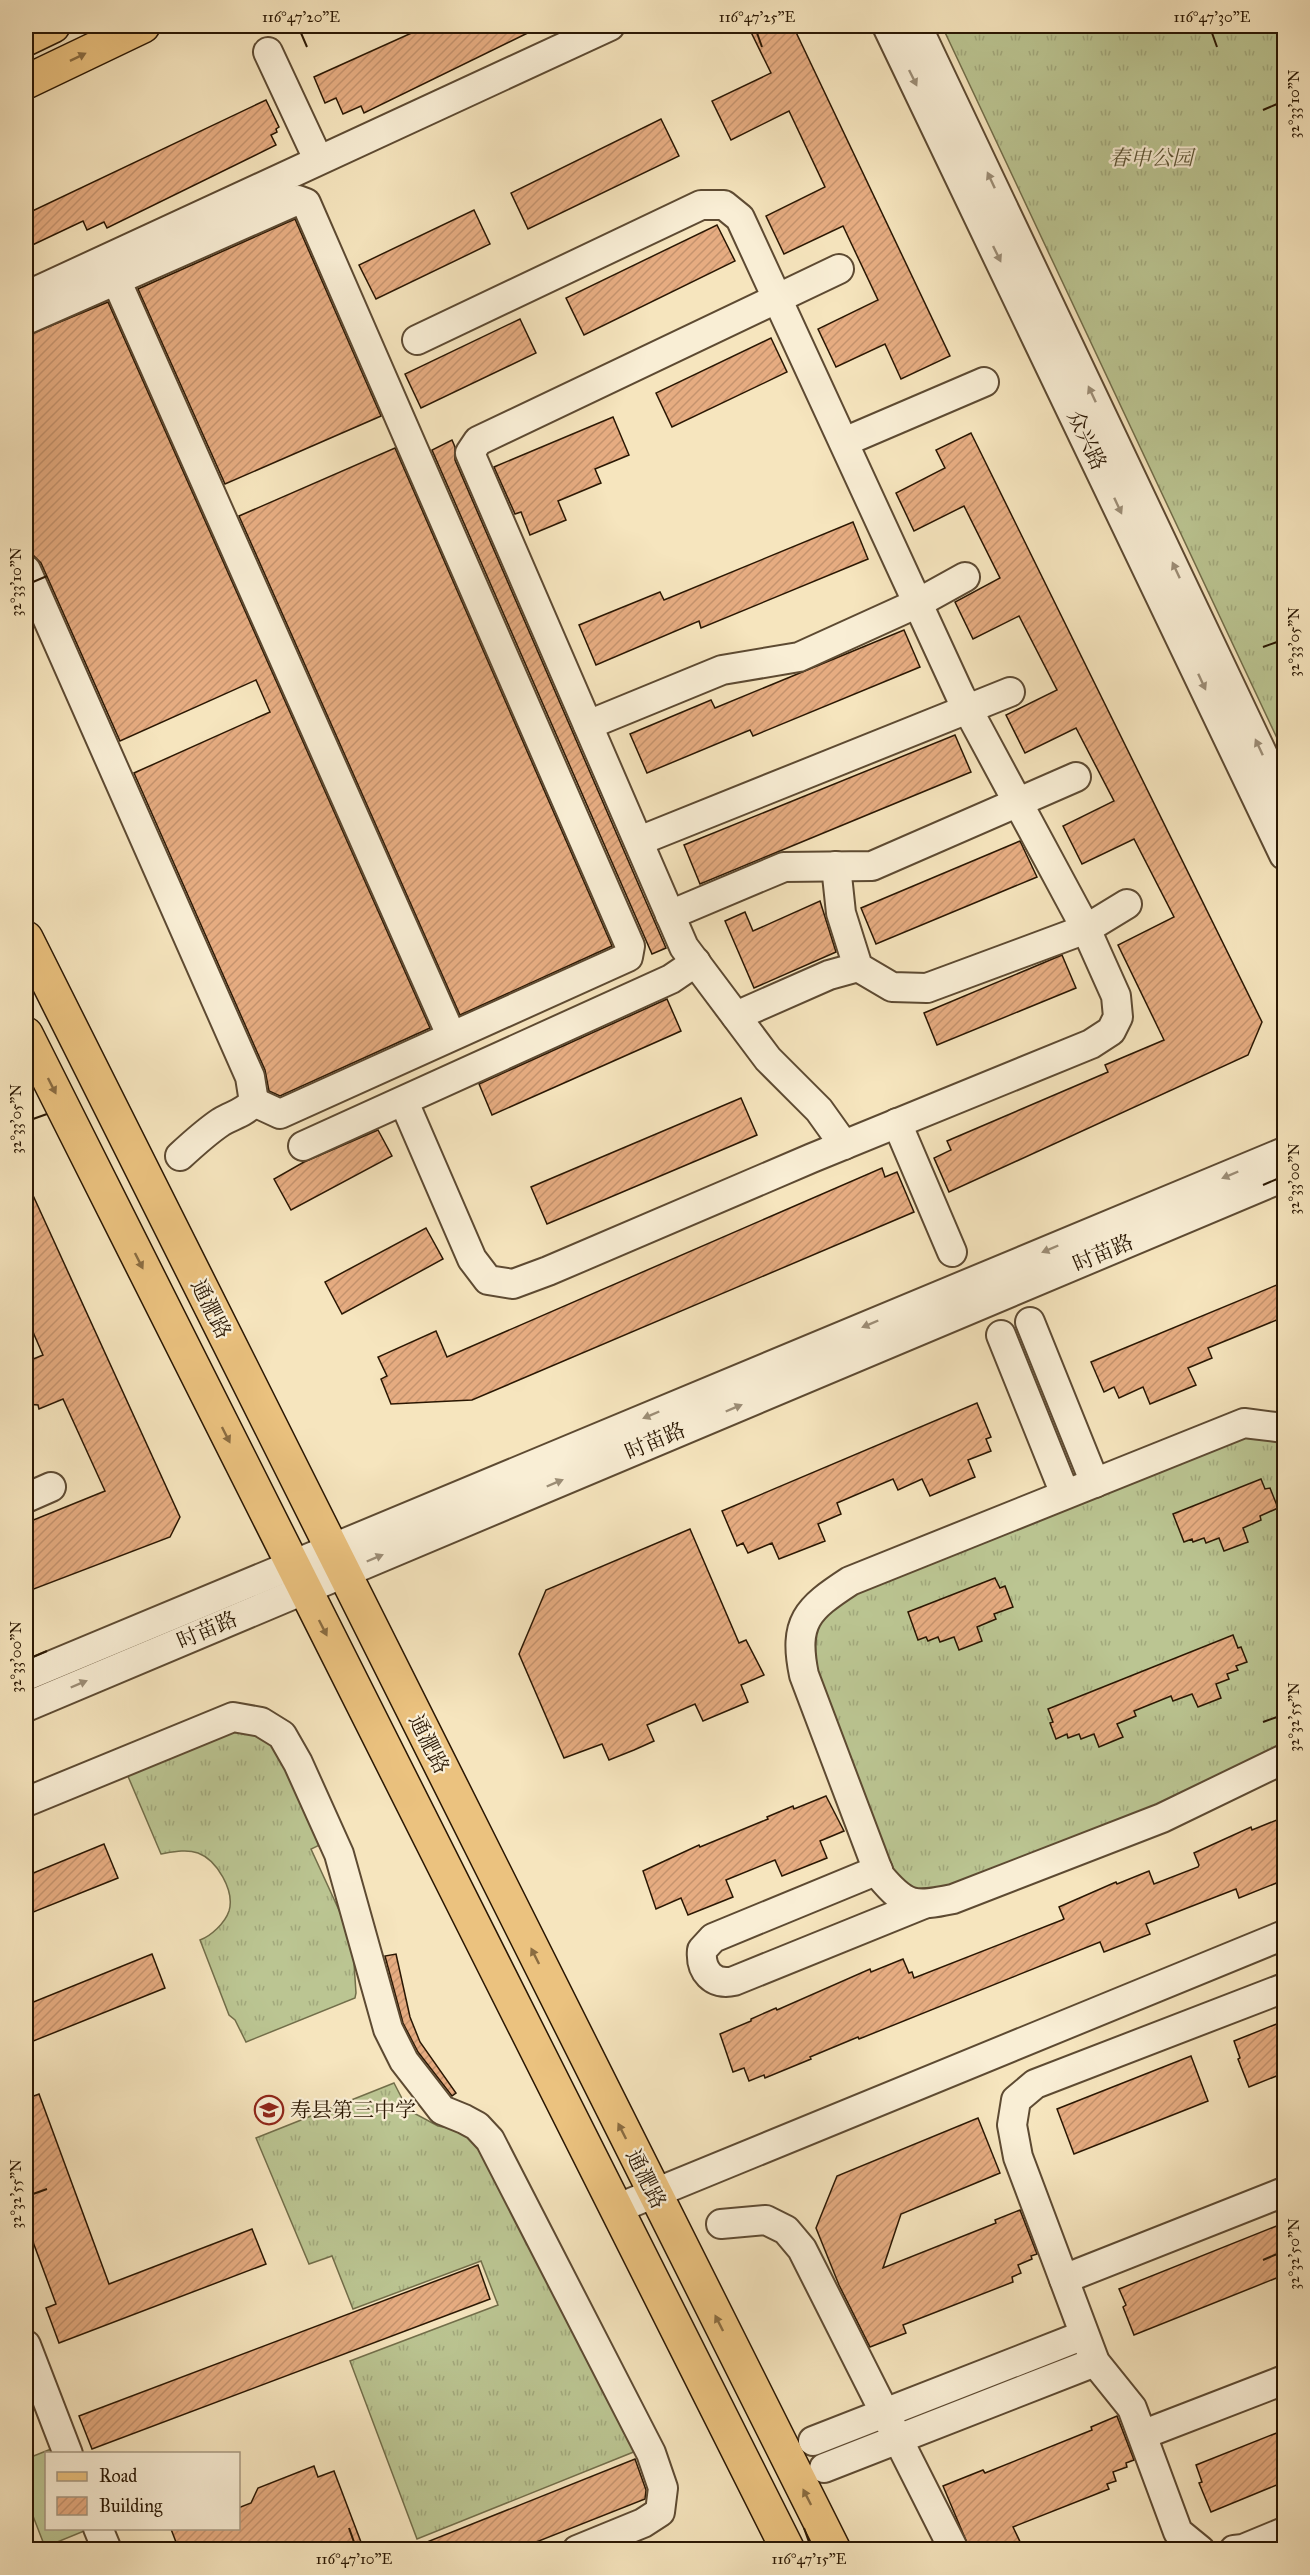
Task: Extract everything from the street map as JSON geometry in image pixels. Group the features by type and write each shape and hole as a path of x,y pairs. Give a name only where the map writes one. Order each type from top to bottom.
{"main road":[{"path":"26,39 53,26"},
{"path":"26,82 143,26"},
{"name":"通淝路","path":"26,938 653,2193 834,2550"},
{"name":"通淝路","path":"26,1034 788,2550"}],"street":[{"path":"26,296 318,159 610,26"},
{"name":"众兴路","path":"887,26 1284,855"},
{"name":"众兴路","path":"917,26 1284,800"},
{"path":"268,52 318,159"},
{"path":"26,320 298,200 306,202 630,946 628,957 280,1114 254,1102"},
{"path":"404,1102 472,1259 488,1280 513,1284 548,1272 844,1145 1091,1044 1111,1031 1118,1017 1116,996 1086,929 960,695 740,218 724,205 701,205 417,340"},
{"path":"839,269 478,441 470,453 684,947 768,1059 819,1110 844,1145"},
{"path":"117,282 451,1035"},
{"path":"843,442 984,382"},
{"path":"26,570 250,1077 254,1102"},
{"path":"588,725 722,670 799,657 918,603 965,577"},
{"path":"639,841 1010,692"},
{"path":"670,915 784,867 872,866 1076,777"},
{"path":"836,866 841,913 858,967 892,987 927,988 1086,929 1127,904"},
{"path":"303,1146 671,980 696,962"},
{"path":"736,1016 829,975 858,967"},
{"path":"180,1156 206,1133 225,1120 246,1111 254,1102"},
{"path":"897,1123 952,1252"},
{"name":"时苗路","path":"26,1707 298,1577 1284,1152"},
{"name":"时苗路","path":"337,1560 1284,1177"},
{"path":"1029,1322 1095,1483"},
{"path":"1001,1335 1065,1494"},
{"path":"924,1904 898,1897 878,1870 804,1675 798,1648 804,1621 822,1599 850,1581 1244,1422 1284,1428"},
{"path":"26,1498 51,1487"},
{"name":"时苗路","path":"26,1676 298,1577"},
{"path":"26,1802 233,1717 261,1722 282,1735 298,1763 339,1854 388,2029 404,2061 442,2110 464,2118 477,2126 490,2140 651,2453 663,2488 660,2512 643,2523 577,2550"},
{"path":"878,1870 713,1938 702,1950 702,1959 707,1972 720,1982 734,1981 924,1904 953,1899 1162,1818 1284,1759"},
{"path":"616,2209 1284,1935"},
{"path":"1200,2550 1178,2532 1132,2408 1095,2362 1018,2157 1012,2125 1016,2100 1035,2084 1284,1988"},
{"path":"1064,2279 1284,2192"},
{"path":"721,2224 766,2220 786,2230 802,2249 954,2550"},
{"path":"813,2441 1084,2335"},
{"path":"26,2344 67,2452"},
{"path":"824,2468 1095,2362"},
{"path":"1147,2433 1284,2380"},
{"path":"98,2530 107,2550"},
{"path":"1234,2550 1244,2549 1284,2532"}],"green space":[{"name":"春申公园","path":"942,26 1284,26 1284,753"},
{"path":"1243,1430 1284,1434 1284,1752 956,1892 899,1890 807,1672 822,1606"},
{"path":"248,1726 280,1742 326,1842 311,1849 344,1921 353,1949 356,1993 355,1998 246,2042 235,2020 229,2015 200,1940 217,1928 227,1916 230,1903 227,1886 212,1862 198,1853 184,1851 161,1854 127,1774"},
{"path":"394,2083 408,2110 438,2126 476,2133 636,2451 417,2539 350,2361 498,2305 481,2261 353,2309 332,2256 309,2264 256,2138"},
{"path":"56,2447 58,2452 45,2452 45,2530 87,2530 45,2547 26,2498 26,2459"}],"building":[{"path":"427,26 542,26 364,113 361,106 343,114 336,98 325,103 314,77"},
{"path":"748,26 793,26 950,356 901,379 885,344 836,367 818,329 878,300 843,226 784,254 766,216 825,187 789,111 731,140 712,101 771,73"},
{"path":"266,100 279,127 276,129 277,132 271,135 276,145 107,228 104,222 87,230 83,221 26,248 26,214"},
{"path":"661,119 679,156 528,229 511,193"},
{"path":"474,210 490,244 376,299 359,265"},
{"path":"295,219 381,416 225,484 138,289"},
{"path":"717,225 735,261 584,335 566,298"},
{"path":"108,302 430,1028 280,1096 269,1091 265,1070 134,773 270,712 256,680 120,741 41,563 33,555 26,539 26,336"},
{"path":"520,319 536,353 421,408 405,374"},
{"path":"771,338 787,372 672,427 656,393"},
{"path":"613,417 629,455 595,469 601,483 558,501 566,520 530,535 521,512 515,514 494,467"},
{"path":"971,433 1262,1022 1248,1055 949,1192 934,1158 951,1150 947,1141 1108,1072 1105,1065 1164,1040 1118,945 1174,917 1134,839 1082,864 1063,826 1114,801 1076,728 1025,753 1006,715 1057,690 1019,616 973,639 955,602 1000,578 964,506 914,531 896,493 945,468 936,450"},
{"path":"452,440 455,447 455,460 666,948 652,954 432,450"},
{"path":"395,448 612,946 460,1015 239,516"},
{"path":"853,522 868,559 701,628 699,621 596,665 579,625 660,592 664,600"},
{"path":"904,630 920,667 753,736 750,730 647,773 630,734 711,700 715,708"},
{"path":"955,735 971,772 700,884 684,845"},
{"path":"1020,841 1037,877 876,944 861,908"},
{"path":"820,901 836,952 754,988 725,921 745,912 753,931"},
{"path":"1062,955 1076,988 937,1045 924,1013"},
{"path":"667,999 681,1031 492,1115 479,1084"},
{"path":"741,1098 757,1135 547,1224 531,1187"},
{"path":"378,1130 392,1156 291,1210 274,1179 304,1162"},
{"path":"882,1168 885,1177 897,1172 914,1212 472,1400 391,1404 381,1379 387,1376 378,1357 436,1331 447,1357"},
{"path":"26,1180 180,1517 170,1537 26,1592 26,1523 105,1491 63,1399 39,1409 38,1405 26,1404 26,1362 43,1355 26,1316"},
{"path":"426,1228 443,1259 342,1314 325,1282"},
{"path":"1284,1282 1284,1317 1208,1348 1212,1358 1188,1368 1196,1385 1150,1404 1143,1387 1119,1398 1114,1387 1104,1392 1091,1362"},
{"path":"977,1403 991,1437 986,1439 991,1451 968,1460 975,1477 930,1496 922,1479 898,1490 893,1479 837,1503 841,1514 818,1524 825,1541 779,1559 772,1543 748,1553 743,1543 737,1546 722,1511"},
{"path":"1261,1479 1265,1489 1270,1488 1278,1508 1260,1516 1261,1520 1243,1528 1248,1542 1224,1551 1219,1538 1206,1543 1204,1538 1184,1542 1173,1514"},
{"path":"690,1529 739,1643 746,1640 764,1675 741,1685 748,1702 703,1721 695,1704 647,1725 654,1741 634,1750 609,1760 602,1744 564,1758 519,1654 546,1590"},
{"path":"995,1578 1000,1588 1005,1586 1013,1607 994,1614 996,1619 977,1627 982,1641 959,1650 954,1637 940,1642 938,1637 928,1641 926,1637 918,1640 908,1612"},
{"path":"1233,1635 1247,1662 1236,1666 1238,1670 1227,1674 1229,1679 1216,1684 1221,1698 1198,1707 1192,1694 1173,1701 1171,1696 1134,1711 1136,1716 1117,1724 1123,1737 1099,1747 1094,1734 1081,1739 1079,1734 1068,1738 1067,1734 1056,1739 1048,1709"},
{"path":"826,1796 844,1831 820,1841 827,1858 782,1876 775,1860 726,1880 733,1897 688,1915 681,1898 656,1909 643,1871 699,1845 700,1847 768,1819 767,1817 793,1806 794,1809"},
{"path":"1284,1817 1284,1880 1239,1898 1236,1889 1146,1924 1150,1934 1104,1952 1100,1942 859,2039 858,2037 765,2078 764,2075 749,2081 744,2068 733,2072 720,2034 751,2021 751,2019 870,1969 871,1972 903,1959 909,1973 912,1972 914,1978 1062,1920 1064,1919 1059,1907 1116,1882 1117,1884 1149,1871 1154,1884 1198,1867 1194,1853 1251,1827 1252,1830"},
{"path":"104,1844 118,1878 26,1915 26,1876"},
{"path":"152,1954 165,1988 26,2044 26,2005"},
{"path":"396,1954 410,2017 420,2042 456,2093 452,2096 418,2052 403,2023 385,1956"},
{"path":"1284,2021 1284,2073 1249,2087 1234,2041"},
{"path":"1191,2056 1208,2101 1074,2154 1057,2109"},
{"path":"39,2094 109,2284 252,2229 266,2264 59,2343 46,2308 56,2304 26,2223 26,2099"},
{"path":"978,2118 1000,2173 901,2214 883,2268 996,2223 995,2220 1020,2210 1037,2254 1031,2256 1032,2259 1018,2265 1021,2273 1012,2277 1013,2282 903,2325 906,2333 870,2347 839,2285 816,2228 837,2176"},
{"path":"1284,2223 1284,2275 1134,2335 1119,2289"},
{"path":"478,2265 490,2299 92,2449 79,2416"},
{"path":"1117,2416 1134,2460 1126,2463 1127,2467 1113,2472 1116,2481 1107,2484 1109,2489 1013,2527 1024,2550 970,2550 943,2486 983,2470 985,2473 1092,2430 1091,2427"},
{"path":"1284,2430 1284,2482 1211,2512 1199,2483 1202,2482 1196,2465"},
{"path":"635,2459 646,2490 645,2499 516,2550 407,2550"},
{"path":"314,2466 318,2477 334,2471 364,2550 179,2550 171,2530 240,2530 240,2507 251,2503 258,2488"}],"place":[{"name":"寿县第三中学","path":"269,2110"}]}
